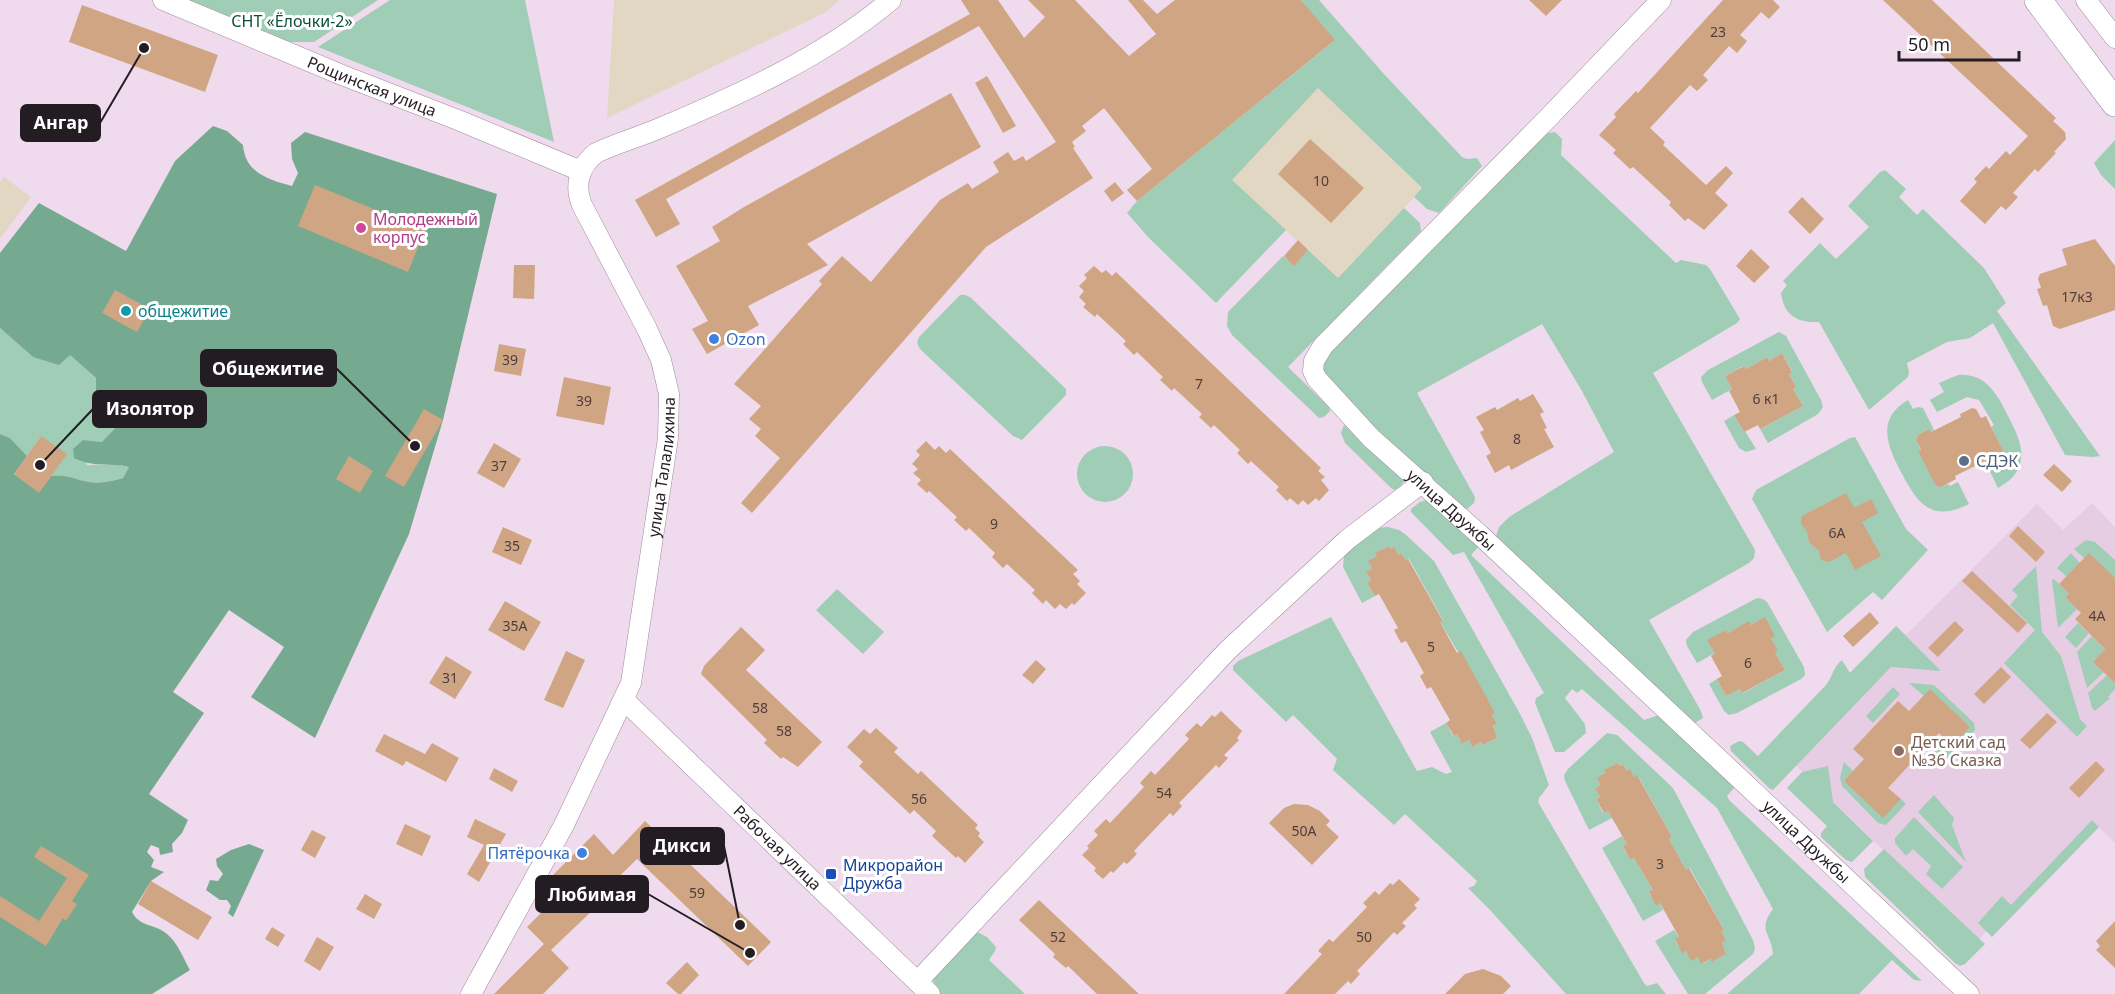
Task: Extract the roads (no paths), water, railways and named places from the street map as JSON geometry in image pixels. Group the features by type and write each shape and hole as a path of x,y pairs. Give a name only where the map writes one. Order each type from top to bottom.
{"street":[{"name":"Рощинская улица","path":"163,0 581,171"},
{"path":"581,171 596,153 681,119 795,65 850,32 891,0"},
{"name":"улица Дружбы","path":"1661,0 1323,346 1315,356 1313,371 1320,383 1378,445 1423,482 1969,994"},
{"path":"2038,0 2115,103"},
{"path":"2086,0 2107,13 2115,38"},
{"name":"улица Талалихина","path":"471,994 564,825 624,700 635,665 668,438 669,394 666,376 654,341 579,200 578,183 581,171"},
{"path":"923,988 1228,650 1347,539 1423,482"},
{"name":"Рабочая улица","path":"624,700 923,988"}],"place":[{"name":"Ангар","path":"144,48"},
{"name":"Молодежный корпус","path":"361,228"},
{"name":"общежитие","path":"126,311"},
{"name":"Ozon","path":"714,339"},
{"name":"Общежитие","path":"415,446"},
{"name":"СДЭК","path":"1964,461"},
{"name":"Изолятор","path":"40,465"},
{"name":"Детский сад №36 Сказка","path":"1899,751"},
{"name":"Пятёрочка","path":"582,853"},
{"name":"Микрорайон Дружба","path":"831,874"},
{"name":"Дикси","path":"740,925"},
{"name":"Любимая","path":"750,953"}],"park label":[{"name":"СНТ «Ёлочки-2»","path":"292,21"}]}
